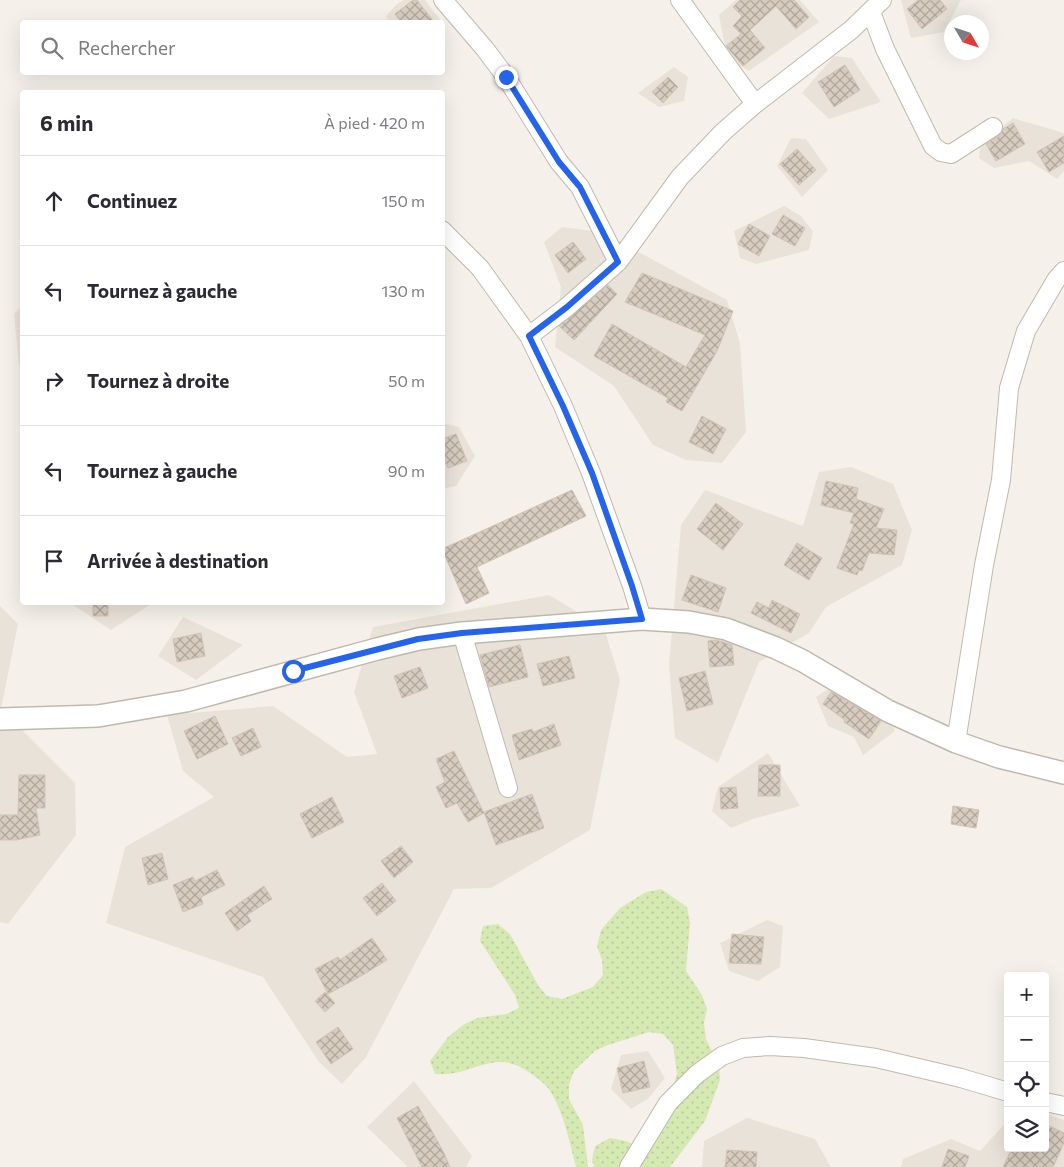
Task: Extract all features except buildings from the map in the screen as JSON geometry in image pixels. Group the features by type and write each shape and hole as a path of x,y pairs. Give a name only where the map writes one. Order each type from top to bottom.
{"street":[{"path":"443,0 485,48 559,162 580,187 618,262"},
{"path":"680,0 755,104"},
{"path":"529,336 567,307 618,262 680,177 705,150 755,104 851,30 876,6"},
{"path":"876,6 885,49 933,146 941,152 951,154 993,127"},
{"path":"445,233 480,268 529,336 563,406 592,473 642,619"},
{"path":"956,742 984,565 1001,480 1008,388 1026,331 1056,280 1064,271"},
{"path":"0,719 98,716 186,702 418,639 462,633 642,619 689,622 726,629 753,638 803,661 888,711 956,742 999,757 1064,775"},
{"path":"462,633 508,788"},
{"path":"629,1167 668,1103 697,1074 722,1056 743,1048 770,1046 804,1048 876,1058 961,1078 1004,1091"},
{"path":"1049,1103 1064,1106"}],"shaded area":[{"path":"404,0 425,0 440,20 388,20 386,16 397,4"},
{"path":"736,0 800,0 819,22 749,71 727,58 719,15"},
{"path":"901,0 961,0 953,15 944,15 944,32 911,38"},
{"path":"834,56 852,58 881,102 829,119 802,93"},
{"path":"674,67 688,77 684,101 659,107 638,93"},
{"path":"1013,118 1064,133 1064,171 1057,179 1029,161 994,168 979,158 981,142"},
{"path":"791,138 806,139 828,170 802,197 777,166"},
{"path":"784,206 801,216 813,231 809,250 756,264 740,258 734,231"},
{"path":"562,227 602,232 727,300 740,343 746,432 722,463 686,460 653,445 614,386 555,347 561,287 544,242"},
{"path":"20,308 20,368 19,367 14,314"},
{"path":"445,424 459,427 475,456 456,486 445,489"},
{"path":"851,467 893,484 912,530 902,565 826,607 809,633 759,662 718,763 675,738 669,665 681,525 705,490 803,526 819,472"},
{"path":"549,595 604,628 620,680 590,830 491,888 454,889 366,1057 342,1084 319,1062 263,977 106,923 125,847 214,797 183,771 167,715 273,706 347,757 377,754 354,692 373,627"},
{"path":"73,605 149,605 111,630"},
{"path":"0,606 18,624 1,709 75,783 76,835 8,924 0,922"},
{"path":"183,617 243,645 196,680 158,656"},
{"path":"838,682 876,689 895,731 863,755 854,737 828,726 816,697"},
{"path":"768,753 800,806 753,819 731,828 712,811 718,787"},
{"path":"767,920 783,926 780,967 758,981 729,971 720,943"},
{"path":"648,1051 665,1078 648,1099 631,1109 611,1089 621,1055"},
{"path":"414,1081 472,1156 466,1167 408,1167 367,1127"},
{"path":"1049,1114 1064,1120 1064,1167 901,1167 903,1159 951,1139 980,1151 1004,1124 1004,1152 1049,1152"},
{"path":"747,1118 815,1139 831,1167 702,1167 704,1141"}],"green space":[{"path":"661,889 687,907 690,923 686,971 702,995 707,1009 704,1023 706,1039 719,1065 720,1080 705,1121 670,1167 594,1167 592,1160 595,1146 610,1138 626,1141 641,1148 654,1141 664,1130 668,1115 668,1103 677,1074 673,1045 663,1034 649,1032 608,1045 595,1051 574,1071 569,1085 569,1099 583,1125 588,1167 576,1167 566,1129 556,1102 545,1085 525,1070 516,1065 496,1062 457,1072 435,1074 430,1061 448,1037 463,1025 477,1018 506,1014 519,1008 515,995 480,941 483,926 498,924 510,934 538,985 547,996 562,999 593,987 603,975 602,960 597,946 601,930 620,908 646,892"}],"route":[{"path":"293,671 418,639 462,633 642,619 592,473 563,406 529,336 548,323 618,262 580,187 559,162 506,77"}]}
